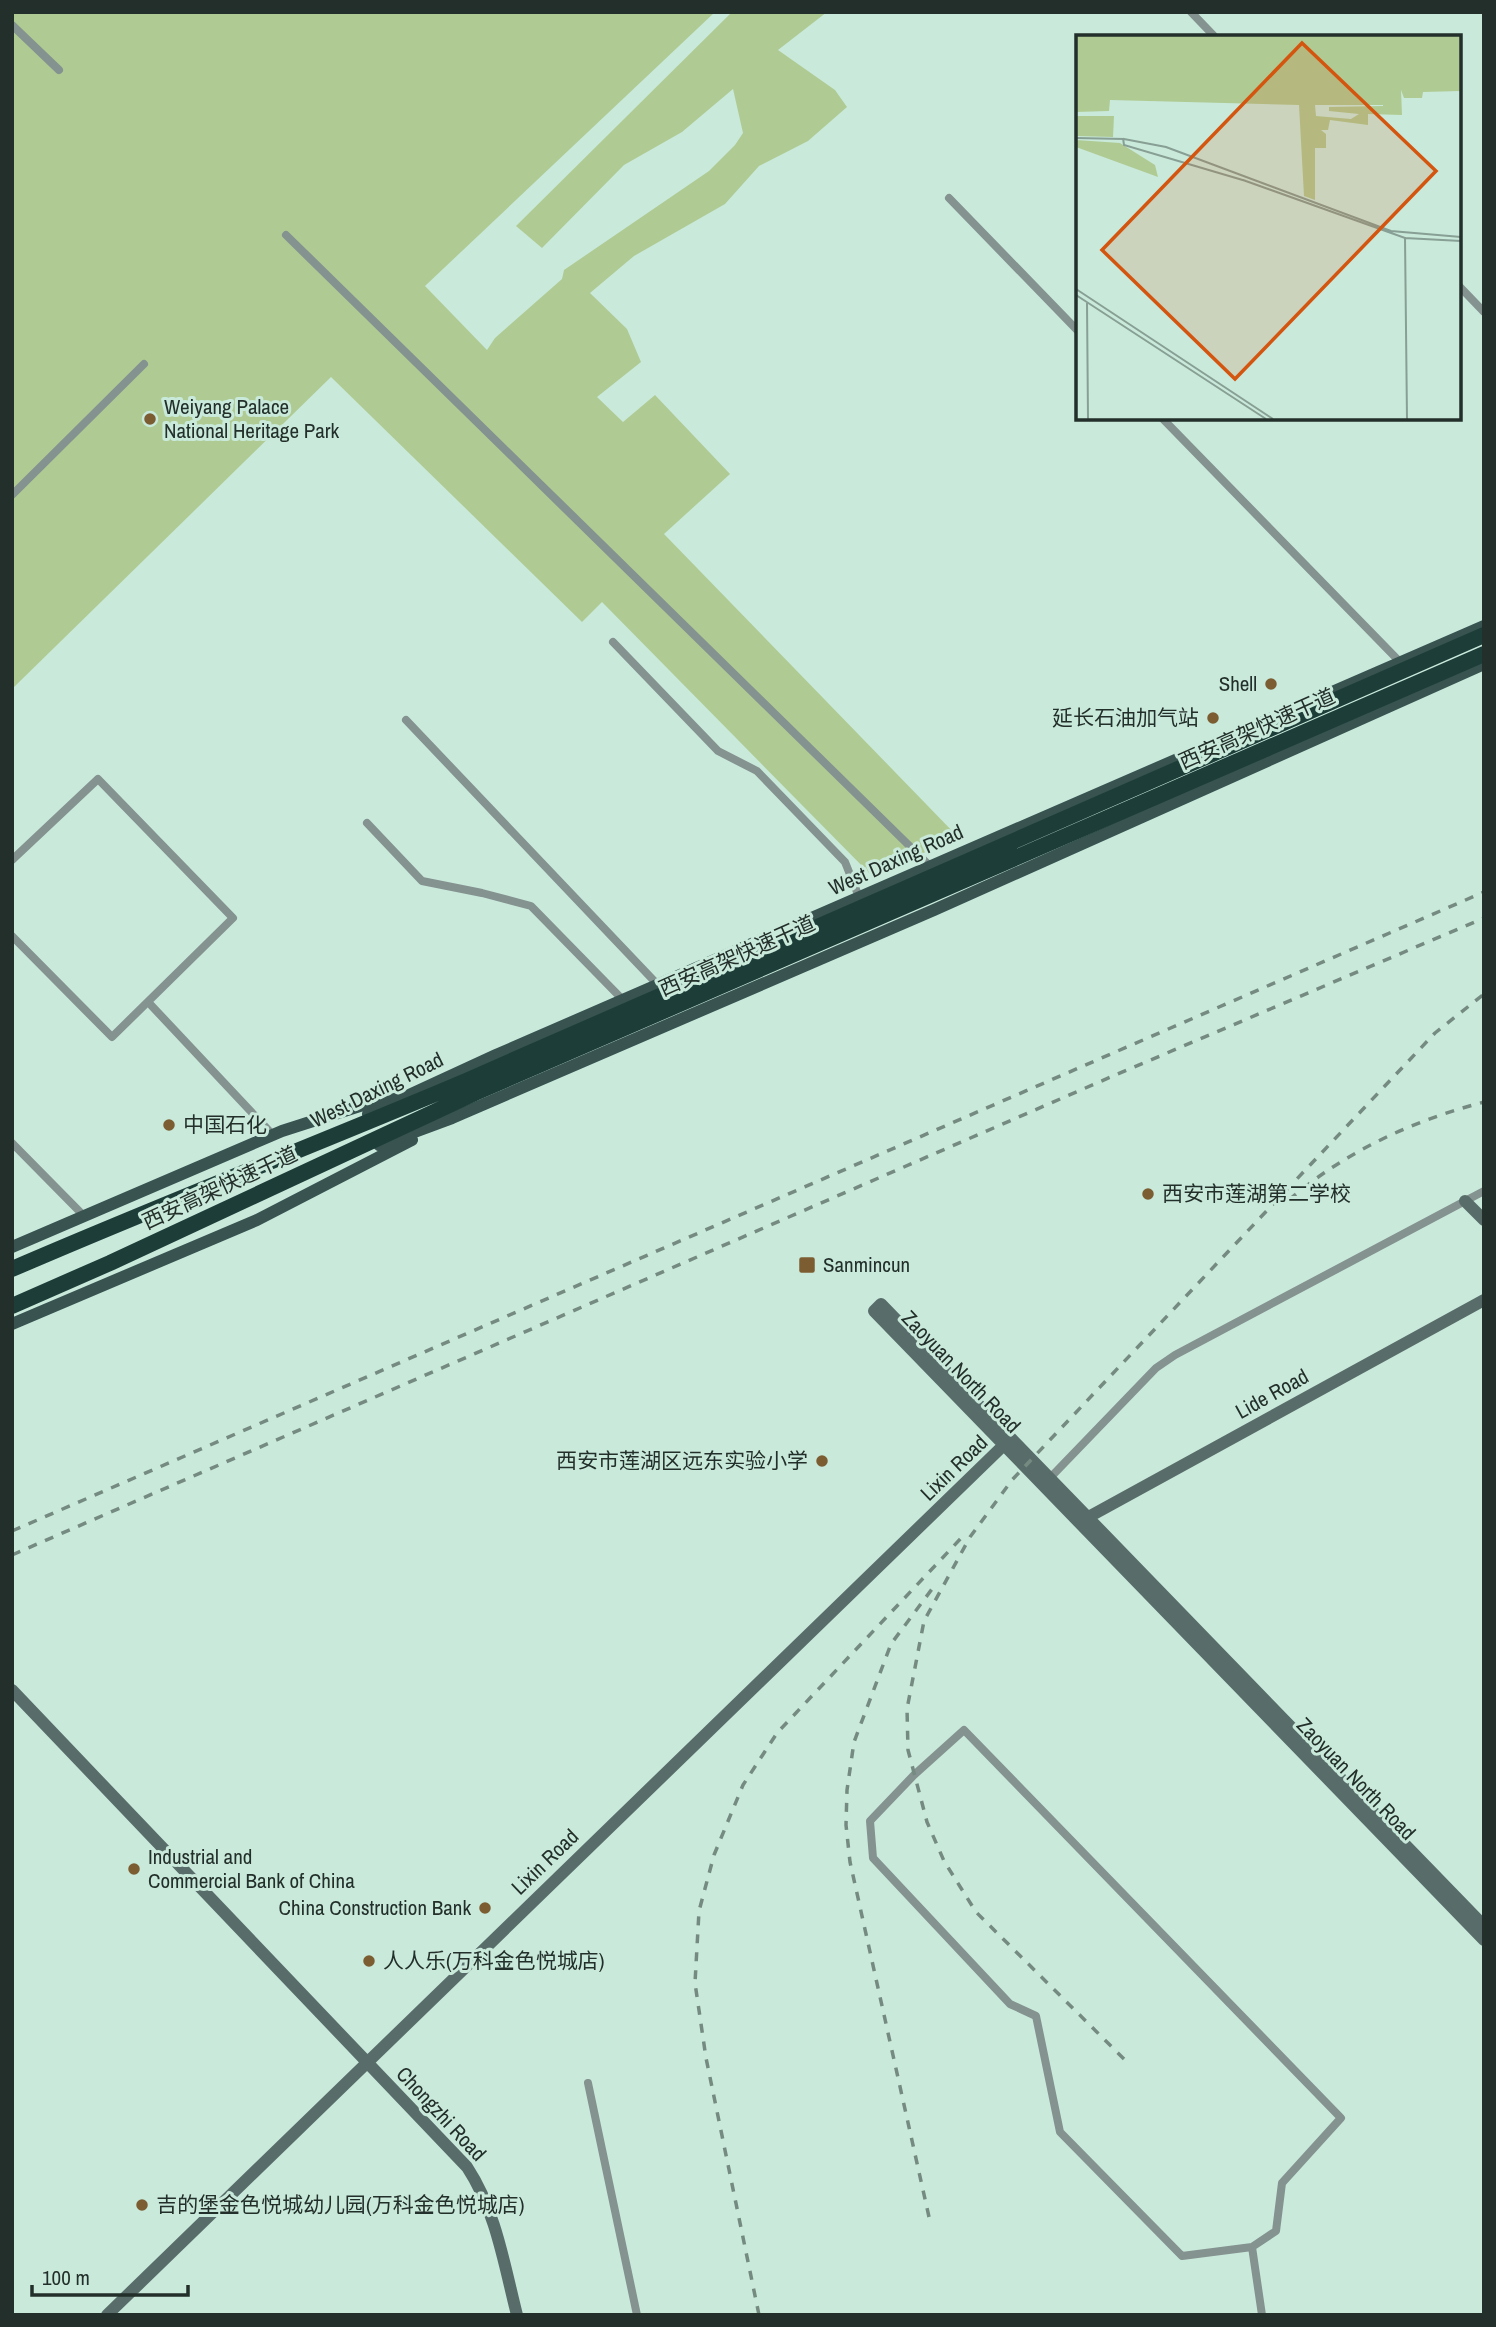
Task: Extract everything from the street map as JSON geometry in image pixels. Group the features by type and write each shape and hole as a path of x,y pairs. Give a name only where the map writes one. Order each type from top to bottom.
{"highway":[{"name":"西安高架快速干道","path":"12,1306 300,1173 472,1086 1484,635"},
{"name":"西安高架快速干道","path":"12,1269 179,1198 472,1086 1484,654"}],"main road":[{"name":"West Daxing Road","path":"290,1155 441,1080 1484,626"},
{"path":"300,1173 452,1118 934,910 1484,664"},
{"path":"12,1247 273,1135 441,1080"},
{"path":"12,1324 257,1220 452,1118"}],"street":[{"path":"1191,12 1213,35"},
{"path":"12,25 59,70"},
{"path":"949,198 1076,329"},
{"path":"286,235 930,866"},
{"path":"1461,288 1484,312"},
{"path":"12,495 144,364"},
{"path":"1164,420 1401,663"},
{"path":"613,642 718,751 757,771 810,825 845,862 859,897"},
{"path":"406,720 658,985"},
{"path":"12,860 98,779 233,918 112,1037 12,936"},
{"path":"367,823 422,881 531,906 624,1000"},
{"path":"149,1003 273,1135"},
{"path":"12,1143 84,1216"},
{"path":"1047,1481 1156,1367 1484,1191"},
{"path":"1465,1201 1484,1220"},
{"name":"Lide Road","path":"1084,1520 1484,1300"},
{"name":"Zaoyuan North Road","path":"1008,1442 881,1304 874,1311 1047,1481 1484,1940"},
{"name":"Lixin Road","path":"107,2315 1008,1442"},
{"name":"Zaoyuan North Road","path":"1084,1520 1484,1926"},
{"name":"Chongzhi Road","path":"12,1690 367,2064 451,2148 481,2189 494,2223 517,2315"},
{"path":"964,1730 1341,2118 1282,2183 1276,2231 1252,2247 1182,2256 1060,2132 1036,2016 1010,2004 873,1858 870,1821 914,1775 964,1730"},
{"path":"588,2082 637,2315"},
{"path":"1252,2247 1262,2315"}],"green space":[{"name":"Weiyang Palace National Heritage Park","path":"12,12 715,12 425,286 487,350 495,338 562,279 564,270 709,171 735,145 743,133 733,89 682,132 624,165 542,248 516,226 732,12 827,12 778,50 835,90 847,107 808,141 759,166 725,204 634,256 590,293 627,329 641,362 597,397 623,422 655,395 730,474 664,534 959,838 871,875 602,602 582,622 331,377 12,689"}],"railway":[{"path":"12,1531 1484,892"},
{"path":"12,1555 1113,1076 1484,918"},
{"path":"1124,2059 976,1912 944,1861 927,1822 908,1750 907,1709 924,1621 970,1537 1012,1480 1435,1033 1484,994"},
{"path":"1289,1200 1357,1152 1431,1118 1484,1102"},
{"path":"759,2315 706,2058 695,1983 699,1911 714,1855 743,1785 777,1733 965,1534"},
{"path":"929,2217 850,1862 846,1825 847,1790 854,1742 891,1644 935,1585"}],"place":[{"name":"Weiyang Palace National Heritage Park","path":"150,419"},
{"name":"Shell","path":"1271,684"},
{"name":"延长石油加气站","path":"1213,718"},
{"name":"中国石化","path":"169,1125"},
{"name":"西安市莲湖第二学校","path":"1148,1194"},
{"name":"Sanmincun","path":"807,1265"},
{"name":"西安市莲湖区远东实验小学","path":"822,1461"},
{"name":"Industrial and Commercial Bank of China","path":"134,1869"},
{"name":"China Construction Bank","path":"485,1908"},
{"name":"人人乐(万科金色悦城店)","path":"369,1961"},
{"name":"吉的堡金色悦城幼儿园(万科金色悦城店)","path":"142,2205"}]}
